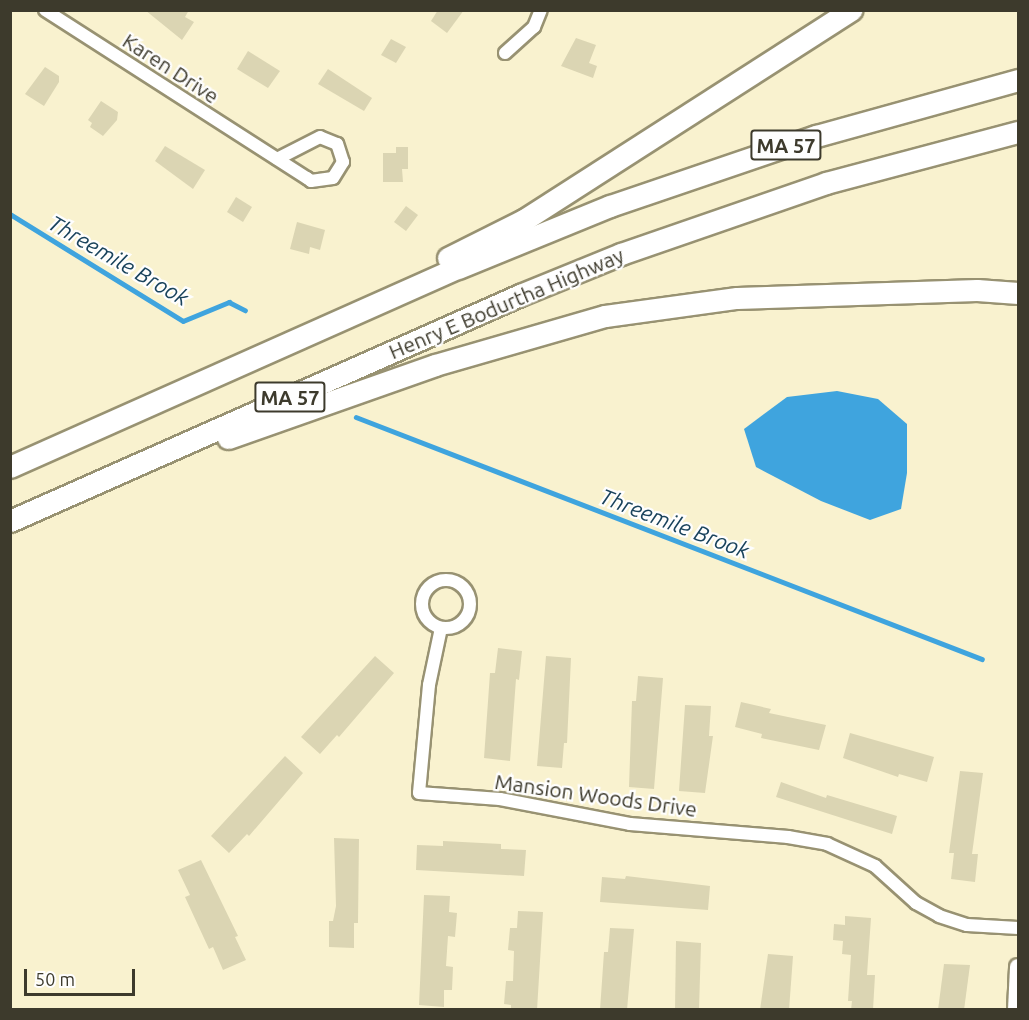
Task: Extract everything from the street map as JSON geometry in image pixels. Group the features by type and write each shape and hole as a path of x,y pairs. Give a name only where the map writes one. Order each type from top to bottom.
{"highway":[{"path":"237,366 524,220 851,10"},
{"name":"MA 57","path":"10,468 509,246 630,198 868,120 1018,80"},
{"name":"Henry E Bodurtha Highway","path":"10,521 520,295 662,238 826,183 1018,132"},
{"path":"75,492 435,365 605,316 737,298 977,290 1018,293"},
{"path":"977,290 1018,307"}],"main road":[{"path":"1016,1010 1018,967"}],"street":[{"name":"Karen Drive","path":"45,10 276,159 320,182 333,178 343,162 337,144 320,137 276,159"},
{"path":"505,53 534,27 541,10"},
{"path":"451,581 467,592 469,612 455,626 441,627 425,616 423,596 432,584 451,581"},
{"name":"Mansion Woods Drive","path":"441,627 428,694 418,793 500,799 630,824 788,837 827,844 875,866 916,903 939,916 967,924 1018,928"}],"water":[{"path":"837,391 878,399 907,424 907,473 901,509 870,520 821,501 756,467 744,429 787,397"}],"building":[{"path":"145,10 189,10 185,17 194,22 182,40"},
{"path":"438,10 464,10 447,33 431,21"},
{"path":"576,38 596,45 589,63 597,66 593,78 561,66"},
{"path":"391,39 406,47 396,63 381,55"},
{"path":"248,51 280,71 268,88 237,69"},
{"path":"45,67 59,76 59,82 44,106 25,94"},
{"path":"328,69 372,98 364,111 318,84"},
{"path":"101,101 118,112 117,120 103,136 90,127 92,123 88,120"},
{"path":"165,146 205,170 193,189 155,161"},
{"path":"396,147 408,147 408,169 402,169 403,182 383,182 383,153 396,153"},
{"path":"236,197 252,207 243,222 227,212"},
{"path":"406,206 418,215 406,231 394,222"},
{"path":"297,222 325,230 320,250 310,247 309,254 290,249"},
{"path":"498,648 522,651 519,680 516,679 510,761 484,758 490,673 495,673"},
{"path":"375,656 394,673 339,737 337,735 320,754 301,737"},
{"path":"546,656 571,658 567,743 564,743 562,768 537,766"},
{"path":"638,676 663,678 654,789 629,787 632,701 636,701"},
{"path":"741,702 771,709 769,713 826,725 819,750 761,738 762,734 735,727"},
{"path":"685,705 711,706 709,736 713,736 705,793 679,791"},
{"path":"850,733 934,757 927,782 899,774 898,777 843,758"},
{"path":"285,756 303,773 249,836 247,834 229,853 211,836"},
{"path":"960,771 983,773 972,854 978,854 975,882 951,879 954,853 949,853"},
{"path":"781,782 826,798 827,795 897,816 892,834 776,797"},
{"path":"334,838 359,839 358,923 354,923 354,948 329,947 329,921 333,921 336,906"},
{"path":"443,841 501,844 501,849 526,850 524,876 416,870 417,845 443,846"},
{"path":"201,860 238,936 235,937 246,960 223,970 213,947 209,949 185,897 190,895 178,870"},
{"path":"626,876 710,886 708,910 600,902 602,877 625,879"},
{"path":"424,895 450,896 449,912 457,913 455,937 448,936 446,966 453,967 452,990 444,990 444,1007 419,1005"},
{"path":"518,911 543,912 537,1010 511,1010 511,1005 504,1004 506,981 513,981 514,951 508,950 510,928 517,928"},
{"path":"845,916 871,918 867,975 875,975 873,1010 851,1010 852,1001 848,1001 851,955 842,954 843,941 833,940 834,924 845,925"},
{"path":"610,928 634,929 627,1010 600,1010 604,952 608,952"},
{"path":"676,941 701,943 699,1010 675,1010"},
{"path":"768,954 793,956 789,1010 760,1010"},
{"path":"944,964 970,965 964,1010 938,1010"}],"waterway":[{"name":"Threemile Brook","path":"10,214 183,321 229,302 245,310"},
{"name":"Threemile Brook","path":"356,417 982,659"}]}
